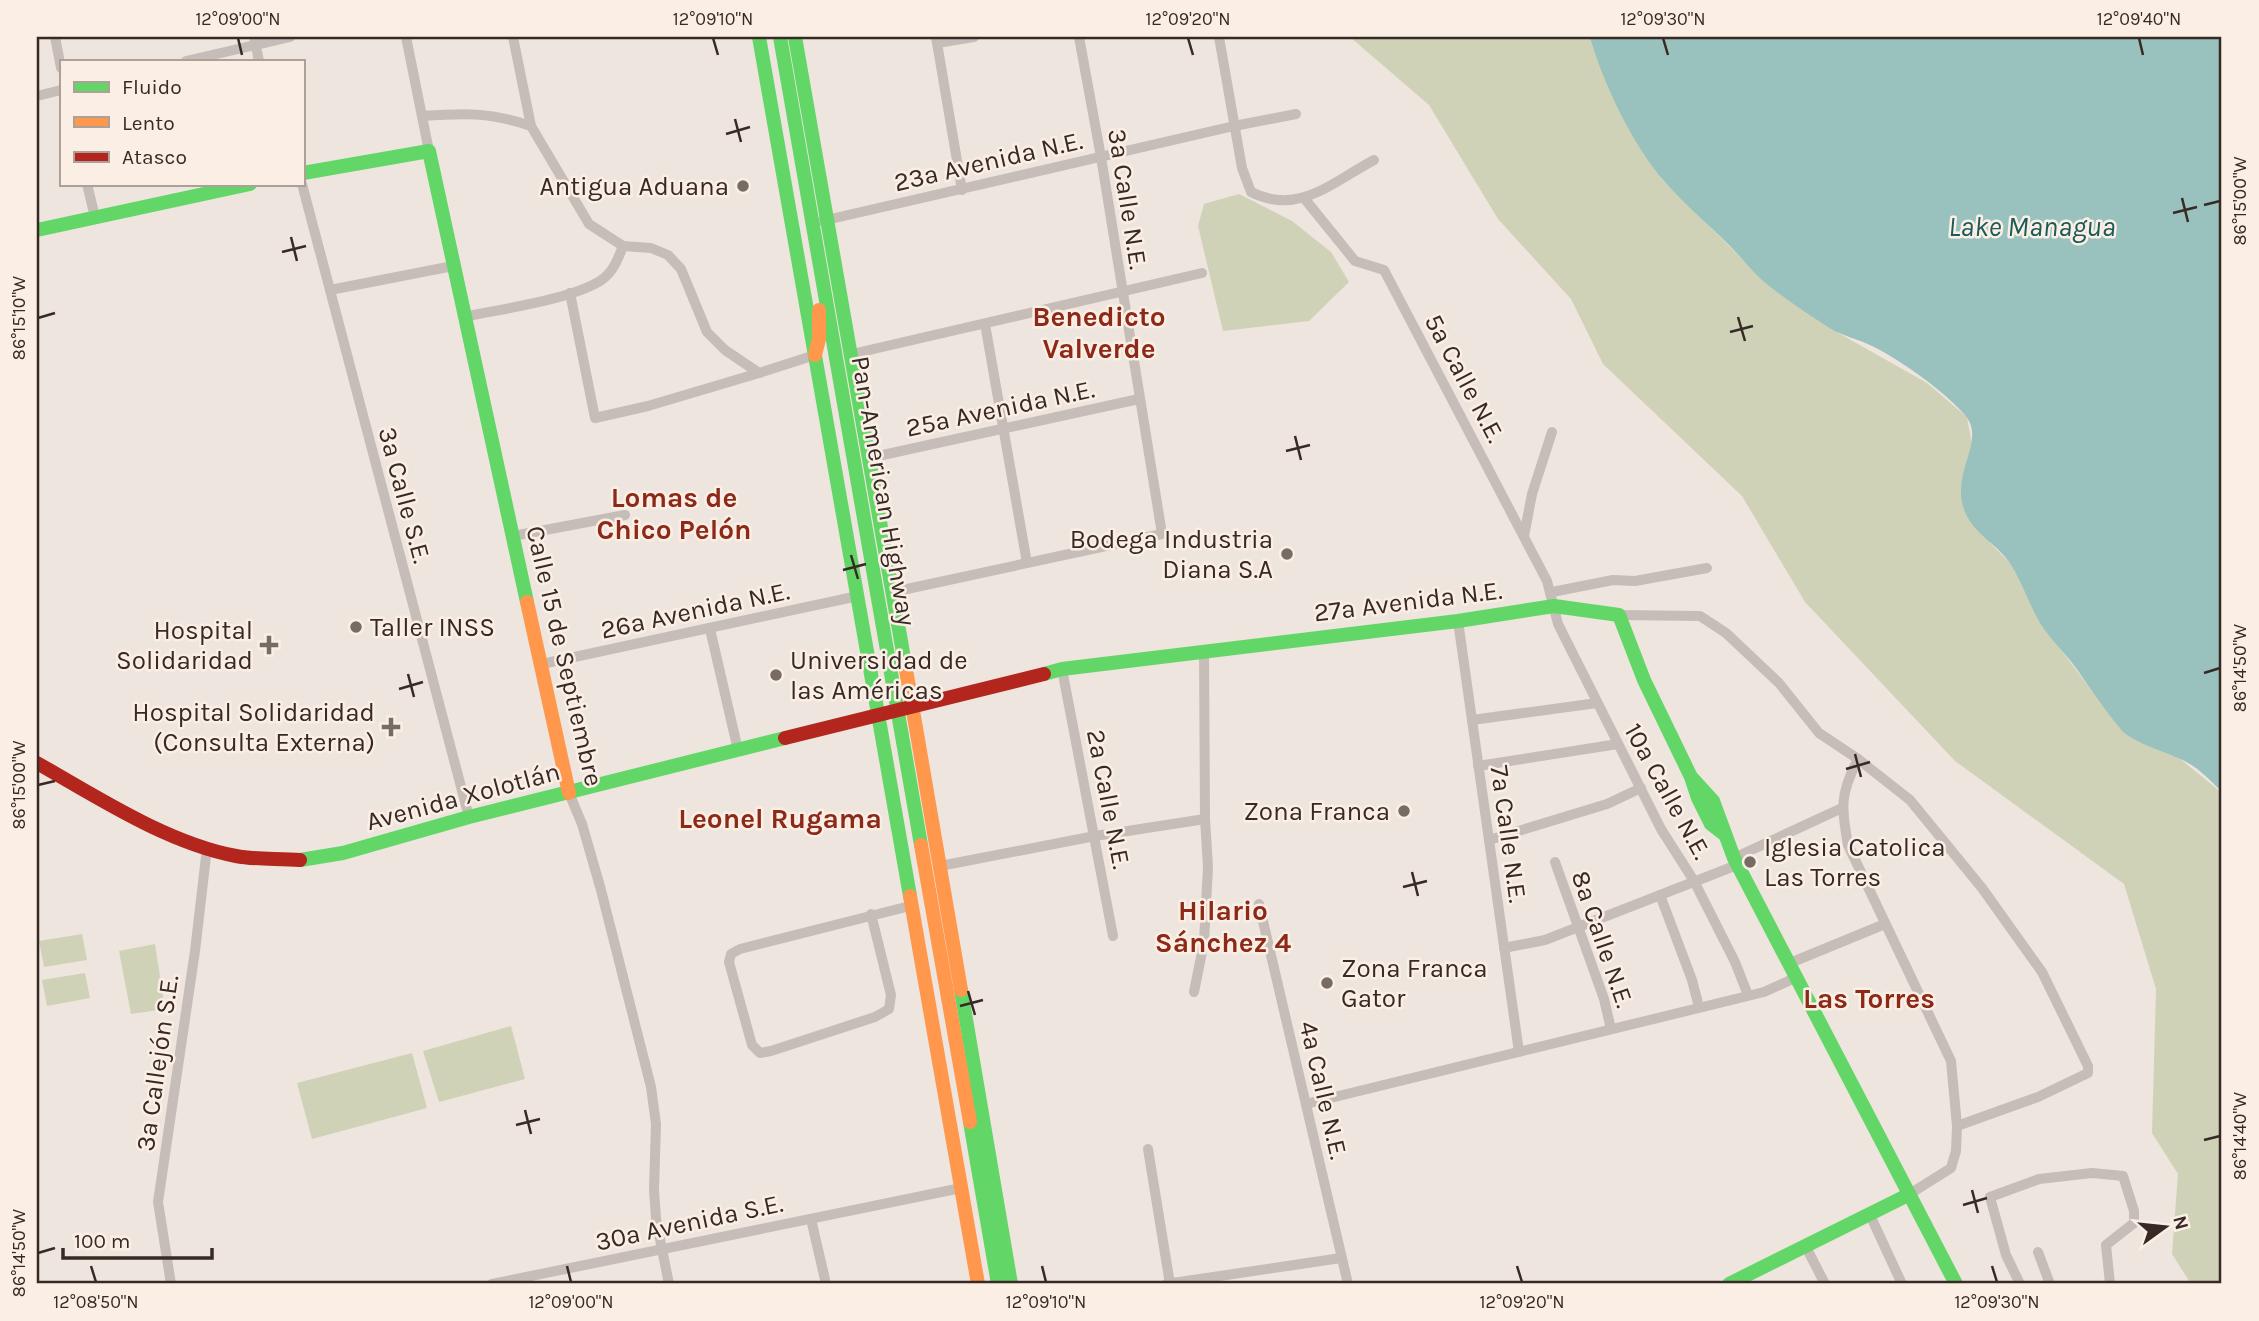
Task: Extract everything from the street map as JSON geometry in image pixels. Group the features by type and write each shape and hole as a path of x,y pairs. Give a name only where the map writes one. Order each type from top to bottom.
{"main road":[{"path":"759,37 978,1284"},
{"name":"Pan-American Highway","path":"780,37 819,222 852,354 1012,1284"},
{"name":"Pan-American Highway","path":"795,37 819,222 897,710 998,1284"},
{"path":"304,173 429,151"},
{"name":"Calle 15 de Septiembre","path":"429,151 569,793"},
{"path":"37,230 241,186"},
{"path":"815,355 819,339 820,311 809,249 819,222"},
{"name":"27a Avenida N.E.","path":"913,706 1062,670 1458,621 1553,599 1619,615"},
{"path":"1619,615 1644,681 1691,776 1698,799 1711,824 1724,834 1735,861 1956,1284"},
{"name":"Avenida Xolotlán","path":"37,763 141,821 207,848 237,856 308,860 913,706"},
{"path":"1729,1284 1908,1195"}],"street":[{"path":"55,37 60,63"},
{"path":"189,60 255,41 290,37"},
{"name":"Calle 15 de Septiembre","path":"406,37 429,151"},
{"path":"513,37 531,126 589,224 623,246 651,248 668,255 681,269 707,332 725,350 759,373"},
{"path":"962,190 937,40 974,37"},
{"name":"3a Calle N.E.","path":"1027,563 1162,534 1079,37"},
{"path":"1219,37 1242,168 1251,192 1277,202 1304,198 1374,160"},
{"path":"255,41 259,60"},
{"path":"37,96 60,90"},
{"path":"422,116 475,113 504,117 531,126"},
{"name":"23a Avenida N.E.","path":"819,222 1296,114"},
{"path":"87,186 95,217"},
{"name":"3a Calle S.E.","path":"303,186 470,817"},
{"name":"5a Calle N.E.","path":"1304,198 1355,261 1384,270 1524,536 1553,599"},
{"path":"464,317 570,293 602,281 617,265 623,246"},
{"path":"330,290 453,266"},
{"path":"852,354 1202,273"},
{"path":"570,293 595,418 648,406 815,355"},
{"path":"893,592 1027,563 985,324"},
{"name":"25a Avenida N.E.","path":"869,458 1139,399"},
{"path":"1524,536 1532,494 1552,432"},
{"path":"513,536 625,515"},
{"path":"1553,599 1613,580 1635,581 1707,568"},
{"name":"26a Avenida N.E.","path":"541,664 858,596"},
{"name":"10a Calle N.E.","path":"1553,599 1558,624 1661,829 1694,881 1735,961 1748,995"},
{"name":"27a Avenida N.E.","path":"1619,615 1631,613 1700,616 1726,633 1779,683 1819,733 1858,758 1910,800 1982,888 2042,972 2088,1066 2088,1073 2038,1097 1957,1126"},
{"name":"7a Calle N.E.","path":"1458,621 1519,1052"},
{"path":"710,629 737,750"},
{"path":"1194,992 1204,942 1208,867 1205,819 1204,651"},
{"name":"2a Calle N.E.","path":"1062,670 1113,936"},
{"path":"1472,720 1597,703"},
{"path":"1478,765 1618,744"},
{"path":"1858,758 1846,781 1842,808 1848,845 1951,1061 1957,1126 1956,1151 1951,1168 1908,1195"},
{"path":"1489,840 1607,804 1641,789"},
{"name":"Calle 15 de Septiembre","path":"569,793 582,824 601,890 651,1087 656,1124 655,1209 669,1284"},
{"path":"1504,948 1545,940 1694,881 1842,808"},
{"path":"940,866 1095,836 1205,819"},
{"name":"3a Callejón S.E.","path":"171,1284 158,1202 195,951 207,848"},
{"name":"8a Calle N.E.","path":"1555,862 1611,1029"},
{"path":"1660,895 1692,980 1699,1007"},
{"name":"4a Calle N.E.","path":"1259,904 1348,1284"},
{"path":"871,914 891,995 889,1009 875,1017 760,1053 752,1045 729,962 731,954 740,949 871,914 910,905"},
{"path":"1790,963 1885,924"},
{"path":"1306,1104 1764,992 1797,977"},
{"path":"1148,1149 1169,1284 1341,1258"},
{"path":"2020,1284 2006,1255 1990,1197 2039,1179 2092,1173 2123,1176 2134,1210 2134,1223 2106,1245 2110,1284"},
{"name":"30a Avenida S.E.","path":"492,1284 811,1219 962,1195"},
{"path":"1870,1215 1902,1284"},
{"path":"811,1219 826,1284"},
{"path":"1807,1247 1825,1284"},
{"path":"2038,1252 2050,1284"}],"green space":[{"path":"1350,37 1591,37 1662,179 1754,271 1835,331 1927,383 1967,417 1990,543 2010,563 2055,642 2123,732 2178,757 2222,793 2222,1284 2191,1284 2172,1254 2178,1174 2152,1133 2156,989 2124,884 1955,761 1805,602 1742,496 1603,364 1571,299 1498,219 1429,105"},
{"path":"1239,194 1292,221 1331,252 1349,282 1309,321 1223,331 1198,226 1204,204"},
{"path":"82,934 87,960 44,967 39,941"},
{"path":"155,944 165,1009 131,1014 119,951"},
{"path":"85,973 90,998 47,1006 42,980"},
{"path":"511,1026 525,1079 439,1102 423,1051"},
{"path":"412,1053 427,1108 312,1139 297,1083"}],"water":[{"name":"Lake Managua","path":"1590,37 2222,37 2222,792 2191,764 2143,744 2123,732 2042,626 2006,558 1970,522 1961,499 1961,485 1972,435 1964,414 1945,395 1907,366 1870,345 1831,329 1778,293 1680,199 1653,167 1631,132 1611,94"}],"traffic: fast":[{"path":"759,37 910,896"},
{"path":"780,37 921,845"},
{"path":"795,37 905,664"},
{"path":"304,173 429,151 527,602"},
{"path":"37,230 241,186"},
{"path":"1044,674 1062,669 1458,621 1554,606 1619,615 1644,680 1691,777 1698,798 1711,824 1724,834"},
{"path":"300,860 343,853 469,817 785,738"},
{"path":"1692,778 1713,801 1734,858 1956,1284"},
{"path":"961,990 1011,1284"},
{"path":"970,1122 998,1284"},
{"path":"1729,1284 1908,1195"}],"traffic: slow":[{"path":"815,355 819,339 819,310"},
{"path":"527,602 569,793"},
{"path":"905,664 961,990"},
{"path":"921,845 970,1122"},
{"path":"910,896 978,1284"}],"traffic: jam":[{"path":"785,738 1044,674"},
{"path":"37,763 108,804 184,841 236,856 300,860"}],"place":[{"name":"Antigua Aduana","path":"743,186"},
{"name":"Bodega Industria Diana S.A","path":"1287,554"},
{"name":"Taller INSS","path":"356,627"},
{"name":"Hospital Solidaridad","path":"269,645"},
{"name":"Universidad de las Américas","path":"776,675"},
{"name":"Hospital Solidaridad (Consulta Externa)","path":"391,727"},
{"name":"Zona Franca","path":"1404,811"},
{"name":"Iglesia Catolica Las Torres","path":"1750,862"},
{"name":"Zona Franca Gator","path":"1327,983"}],"district":[{"name":"Benedicto Valverde","path":"1099,332"},
{"name":"Lomas de Chico Pelón","path":"674,513"},
{"name":"Leonel Rugama","path":"780,818"},
{"name":"Hilario Sánchez 4","path":"1223,926"},
{"name":"Las Torres","path":"1869,998"}]}
